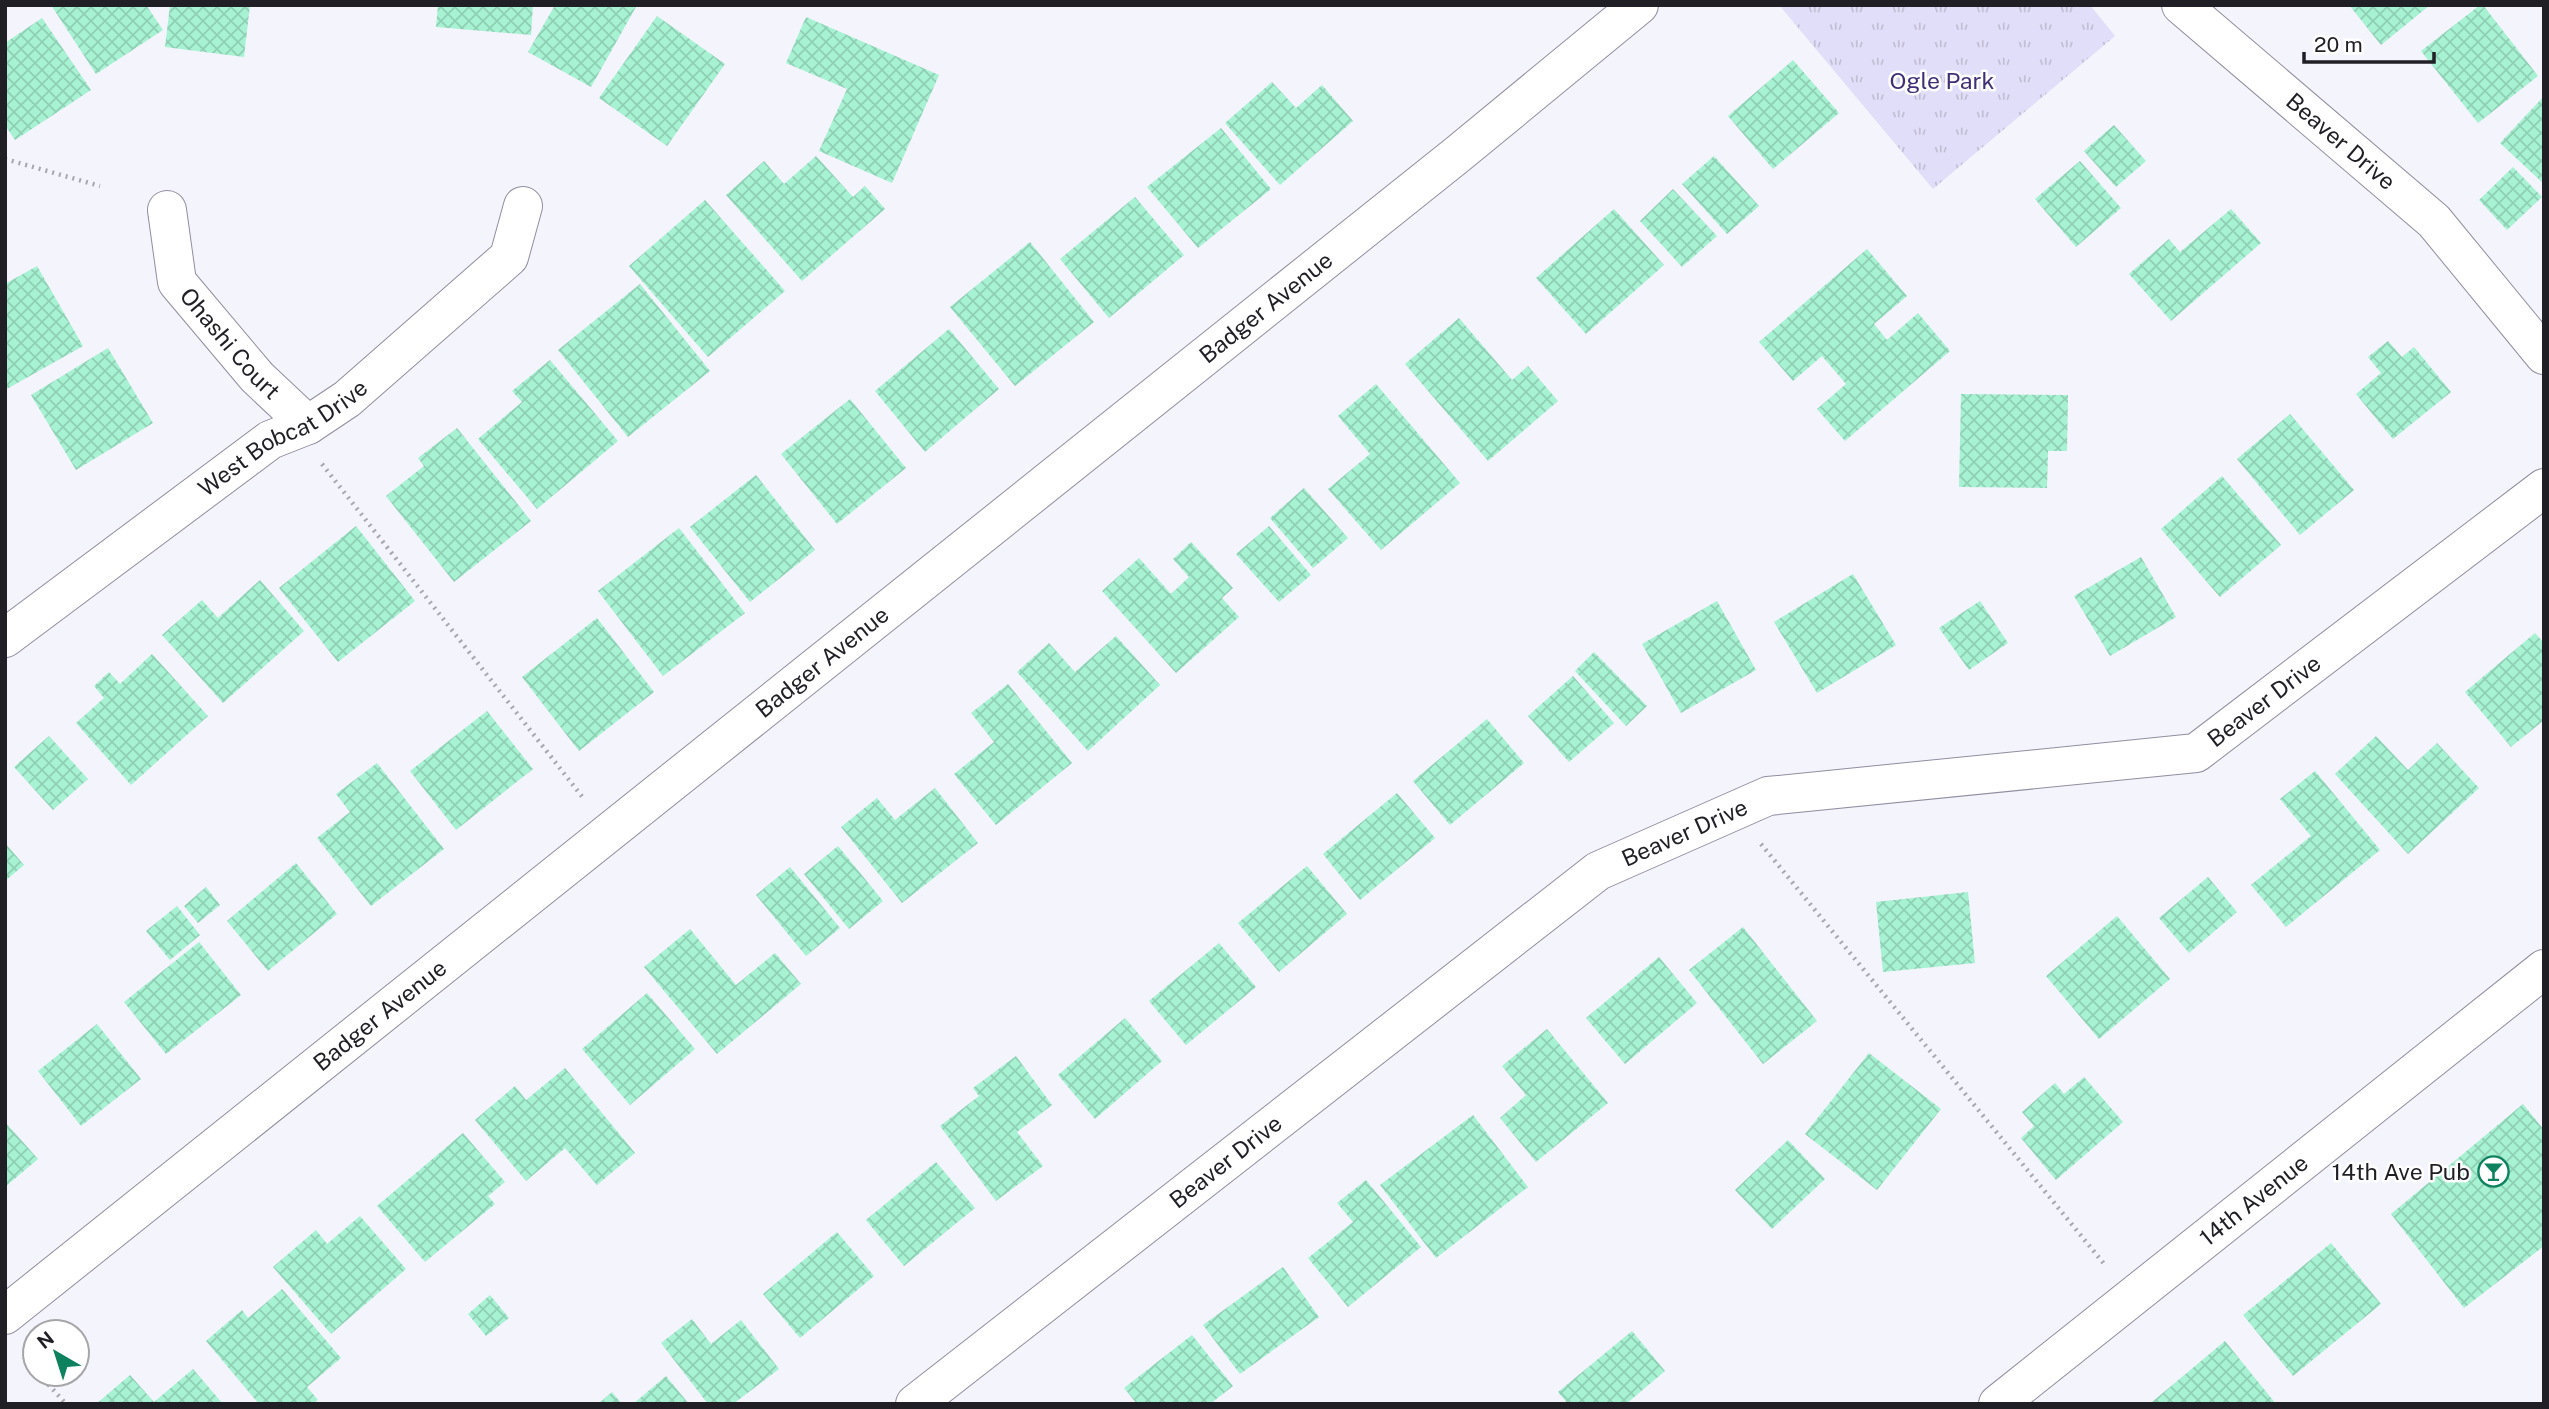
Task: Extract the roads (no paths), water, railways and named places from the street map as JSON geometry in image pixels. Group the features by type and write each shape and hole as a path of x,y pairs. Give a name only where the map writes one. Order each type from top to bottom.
{"street":[{"name":"Badger Avenue","path":"5,1315 1447,163 1639,5"},
{"name":"Beaver Drive","path":"2181,5 2434,221 2544,355"},
{"name":"West Bobcat Drive","path":"5,638 270,440 312,440 347,399 509,257 523,206"},
{"name":"Ohashi Court","path":"167,210 177,282 312,440"},
{"name":"Beaver Drive","path":"915,1404 1598,871 1768,796 2196,753 2544,488"},
{"name":"14th Avenue","path":"1998,1404 2544,969"}],"place":[{"name":"14th Ave Pub","path":"2493,1172"}],"park label":[{"name":"Ogle Park","path":"1942,81"}]}
